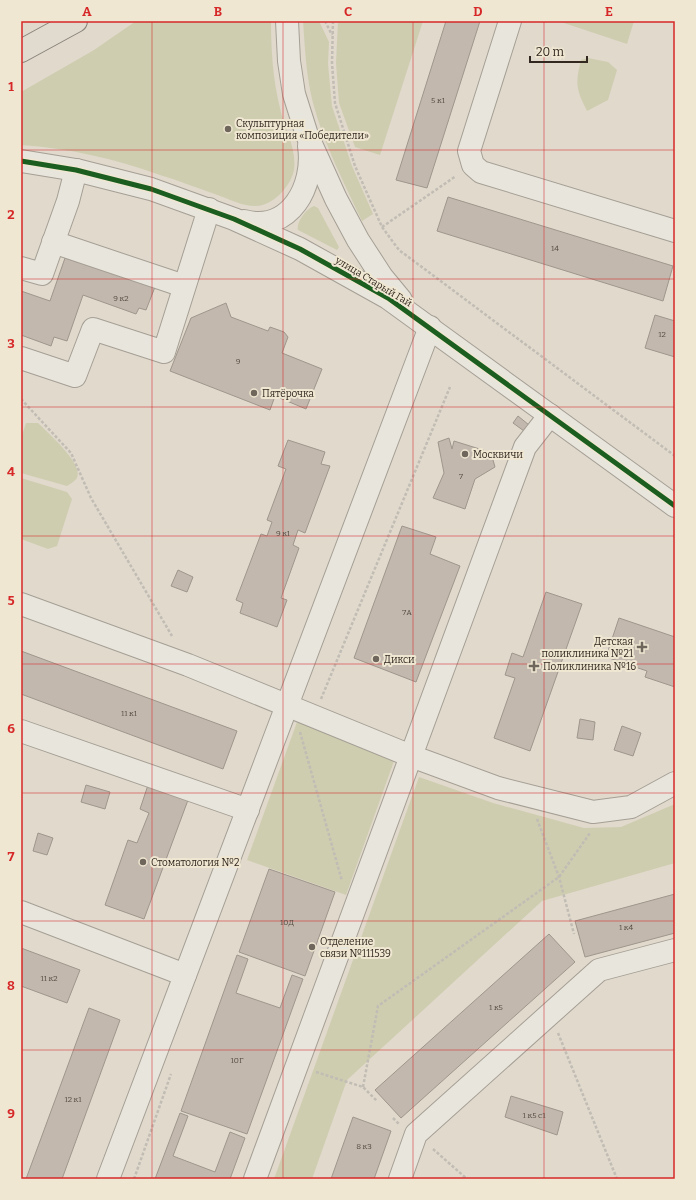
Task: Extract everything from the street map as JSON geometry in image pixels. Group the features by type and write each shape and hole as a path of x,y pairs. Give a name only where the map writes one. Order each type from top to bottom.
{"main road":[{"path":"21,51 76,21"}],"street":[{"name":"улица Старый Гай","path":"287,21 289,61 294,94 307,135 336,199 358,240 382,277 404,303 430,326"},
{"path":"510,21 469,151 473,165 481,172 675,232"},
{"name":"улица Старый Гай","path":"21,161 76,170 151,189 254,224 268,222 282,217 294,207 304,190 309,173 311,156 307,135"},
{"path":"21,268 42,274 68,201 76,170"},
{"path":"21,358 75,376 93,329 164,352 209,209"},
{"name":"улица Старый Гай","path":"234,218 300,249 388,298 430,326 675,506"},
{"path":"53,242 184,286"},
{"path":"108,1179 430,326"},
{"path":"256,1179 525,447 550,415"},
{"path":"21,604 188,665 411,756 498,788 593,812 631,807 675,783"},
{"path":"21,731 248,810"},
{"path":"21,912 185,975"},
{"path":"400,1179 416,1134 599,970 675,950"}],"path":[{"path":"325,21 333,35"},
{"path":"333,21 332,64 335,103 355,166 382,227 398,250 675,456"},
{"path":"382,227 473,165"},
{"path":"314,716 450,387"},
{"path":"21,399 71,453 91,498 173,638"},
{"path":"363,1087 378,1006 559,877 593,828"},
{"path":"550,1014 617,1179"},
{"path":"297,1066 363,1087 377,1102"},
{"path":"416,1134 467,1179"}],"green space":[{"path":"136,21 271,21 274,76 282,116 294,154 294,170 289,183 274,199 261,205 246,205 182,182 109,159 39,146 21,145 21,92 94,50"},
{"path":"303,21 319,21 329,42 328,64 332,106 352,166 373,214 362,221 341,178 313,103 307,72"},
{"path":"338,21 423,21 380,155 355,147 339,103 336,63"},
{"path":"558,21 634,21 627,44"},
{"path":"588,58 608,62 617,70 608,100 587,111 579,92 577,81 581,60"},
{"path":"314,206 318,208 339,247 337,250 298,230 302,216"},
{"path":"26,423 38,423 64,449 78,472 77,478 74,481 67,486 21,473 21,438"},
{"path":"21,478 67,492 72,499 57,546 48,549 21,539"},
{"path":"297,722 394,761 346,895 247,860"},
{"path":"419,777 493,803 584,828 621,827 675,804 675,863 542,901 347,1080 312,1179 274,1179"}],"building":[{"path":"446,21 480,21 427,188 396,180"},
{"path":"448,197 673,266 663,301 437,231"},
{"path":"81,252 155,287 146,310 139,308 136,314 83,295 67,341 54,337 51,346 21,335 21,291 50,301 65,258 77,262"},
{"path":"226,303 231,317 268,331 270,327 284,332 288,337 282,353 322,369 306,409 275,396 270,410 170,371 191,318"},
{"path":"655,315 675,321 675,357 645,348"},
{"path":"518,416 529,425 524,431 513,423"},
{"path":"449,438 452,449 454,441 486,451 484,459 491,453 495,467 475,479 465,509 433,498 444,473 438,442"},
{"path":"288,440 325,452 321,464 330,466 305,533 298,530 293,545 299,548 281,598 287,600 277,627 240,613 243,603 236,600 261,534 267,536 272,522 267,520 286,469 278,466"},
{"path":"402,526 436,537 430,554 460,566 416,682 354,658"},
{"path":"178,570 193,577 187,592 171,586"},
{"name":"Поликлиника №16","path":"546,592 582,604 530,751 494,738 515,678 505,675 512,653 523,657"},
{"name":"Детская поликлиника №21","path":"619,618 675,637 675,687 645,677 647,671 606,657"},
{"path":"21,651 237,731 223,769 21,694"},
{"path":"580,719 595,722 593,740 577,738"},
{"path":"622,726 641,733 633,756 614,750"},
{"path":"86,785 110,792 105,809 81,802"},
{"name":"Стоматология №2","path":"148,785 188,800 144,919 105,905 128,840 137,843 149,813 140,809"},
{"path":"38,833 53,838 47,855 33,851"},
{"path":"269,869 335,892 305,976 239,952"},
{"path":"675,894 675,933 585,957 575,921"},
{"path":"549,934 575,962 401,1118 375,1090"},
{"path":"21,948 80,970 67,1003 21,986"},
{"path":"237,955 248,959 236,993 280,1008 292,975 303,979 247,1134 181,1111"},
{"path":"89,1008 120,1020 62,1179 26,1179"},
{"path":"511,1096 563,1112 557,1135 505,1117"},
{"path":"180,1113 188,1116 173,1156 215,1172 230,1132 245,1138 230,1179 155,1179"},
{"path":"353,1117 391,1131 374,1179 331,1179"}],"cycle path":[{"path":"21,161 76,170 151,189 234,219 300,249 388,298 675,506"}],"place":[{"name":"Скульптурная композиция «Победители»","path":"228,129"},
{"name":"Пятёрочка","path":"254,393"},
{"name":"Москвичи","path":"465,454"},
{"name":"Детская поликлиника №21","path":"642,647"},
{"name":"Дикси","path":"376,659"},
{"name":"Поликлиника №16","path":"534,666"},
{"name":"Стоматология №2","path":"143,862"},
{"name":"Отделение связи №111539","path":"312,947"}]}
